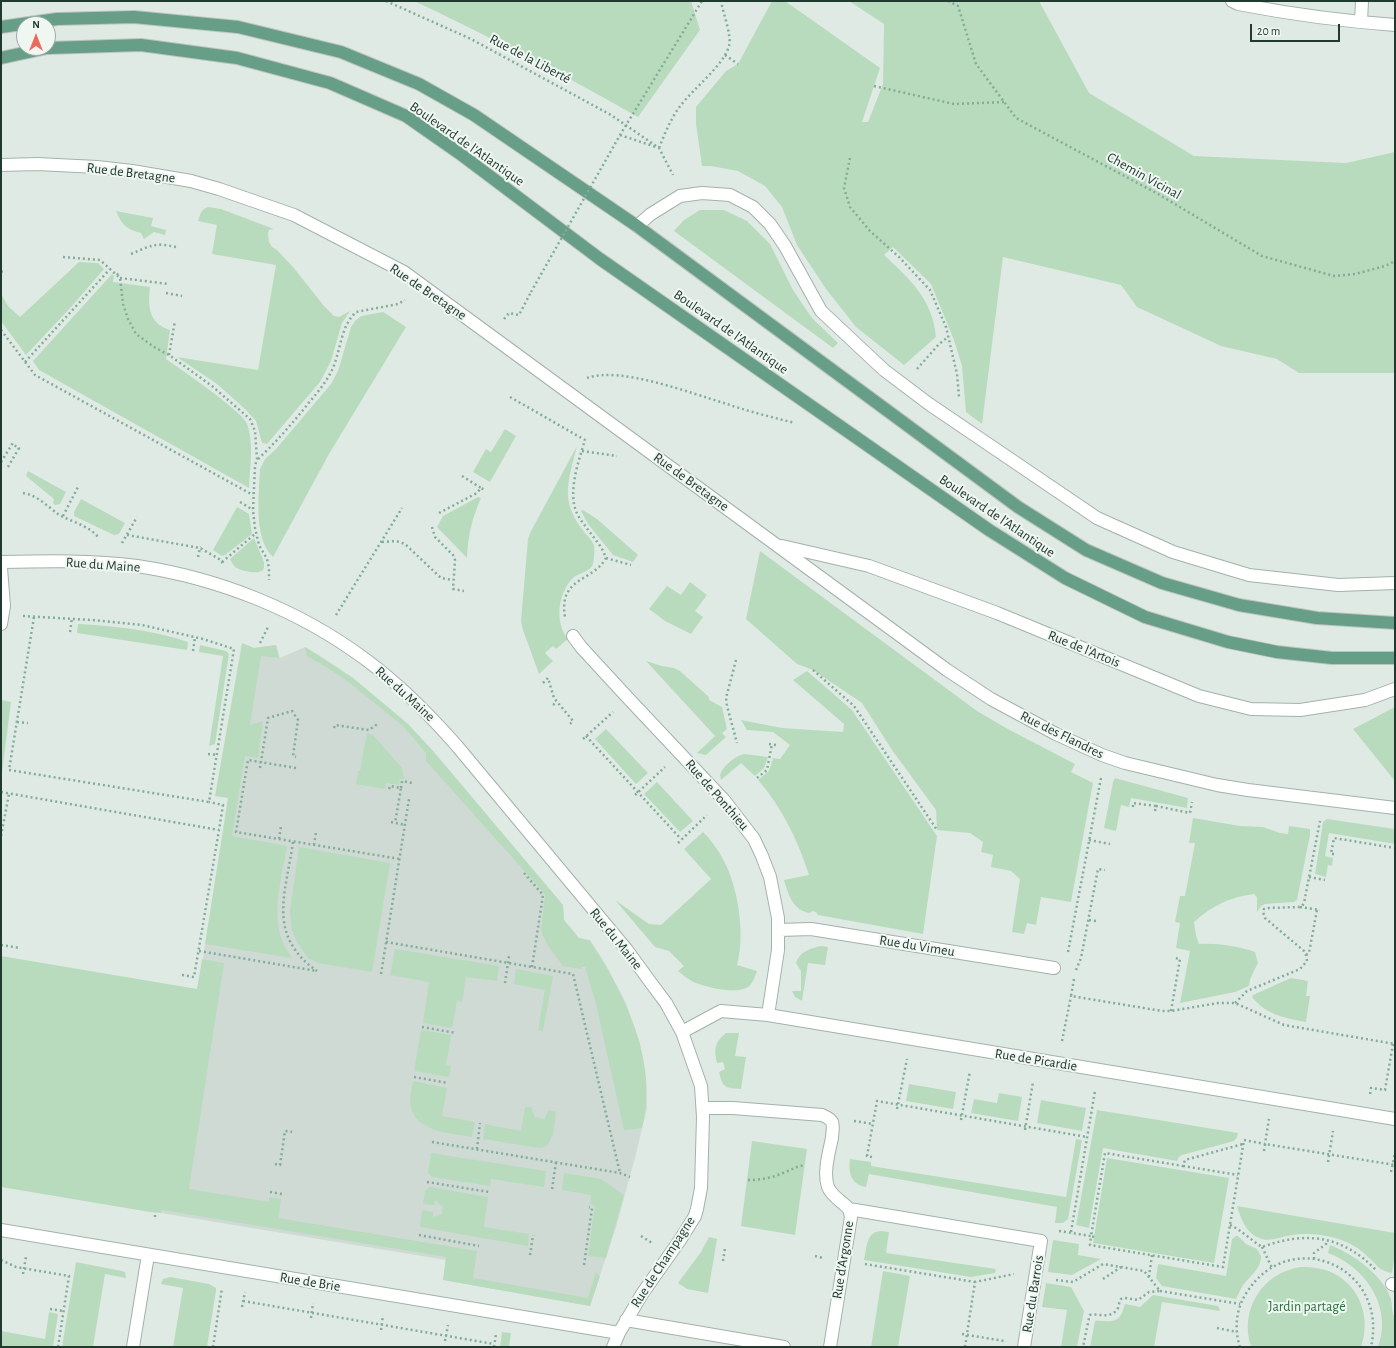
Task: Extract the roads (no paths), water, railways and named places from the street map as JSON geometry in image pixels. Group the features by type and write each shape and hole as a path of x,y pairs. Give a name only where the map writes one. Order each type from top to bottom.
{"main road":[{"name":"Boulevard de l'Atlantique","path":"1,27 57,19 134,17 238,27 340,52 419,84 474,115 637,226 1018,507 1086,550 1162,583 1239,605 1317,618 1395,622"},
{"name":"Boulevard de l'Atlantique","path":"56,48 141,45 237,58 330,83 406,116 459,153 600,259 989,530 1065,578 1145,617 1228,642 1277,652 1324,657 1395,658"},
{"name":"Boulevard de l'Atlantique","path":"1,58 16,55"}],"street":[{"path":"1232,1 1238,4 1282,12 1395,25"},
{"path":"1361,22 1362,1"},
{"name":"Rue de Bretagne","path":"1,165 70,165 165,176 191,181 219,189 294,215 404,272 777,544"},
{"path":"637,226 651,214 680,196 702,193 730,195 753,207 770,224 785,246 821,310 884,370 962,427 1097,518 1173,552 1250,575 1338,585 1395,582"},
{"name":"Rue de l'Artois","path":"777,544 869,566 997,613 1198,696 1251,709 1300,710 1365,700 1395,689"},
{"name":"Rue des Flandres","path":"777,544 947,670 990,699 1075,744 1125,763 1217,785 1395,808"},
{"name":"Rue du Maine","path":"1,562 111,563 195,578 226,588 281,610 320,630 366,659 413,699 457,746 627,950 666,1003 682,1032"},
{"path":"1,568 4,606 1,624"},
{"name":"Rue de Ponthieu","path":"573,636 581,647 724,800 754,839 770,877 779,930 778,950 768,1015"},
{"name":"Rue du Vimeu","path":"779,930 811,928 1059,969"},
{"name":"Rue de Picardie","path":"682,1032 721,1011 768,1015 1395,1119"},
{"name":"Rue de Champagne","path":"613,1347 626,1320 642,1294 680,1240 694,1216 701,1188 703,1108 701,1086 682,1032"},
{"name":"Rue d'Argonne","path":"703,1108 756,1109 822,1115 828,1117 832,1122 833,1129 826,1178 828,1187 837,1199 849,1209 851,1217 830,1347"},
{"name":"Rue du Barrois","path":"849,1209 1041,1241 1024,1346"},
{"name":"Rue de Brie","path":"1,1230 619,1333"},
{"path":"133,1347 148,1255"},
{"path":"626,1320 784,1347"}],"park label":[{"name":"Jardin partagé","path":"1307,1307"}]}
